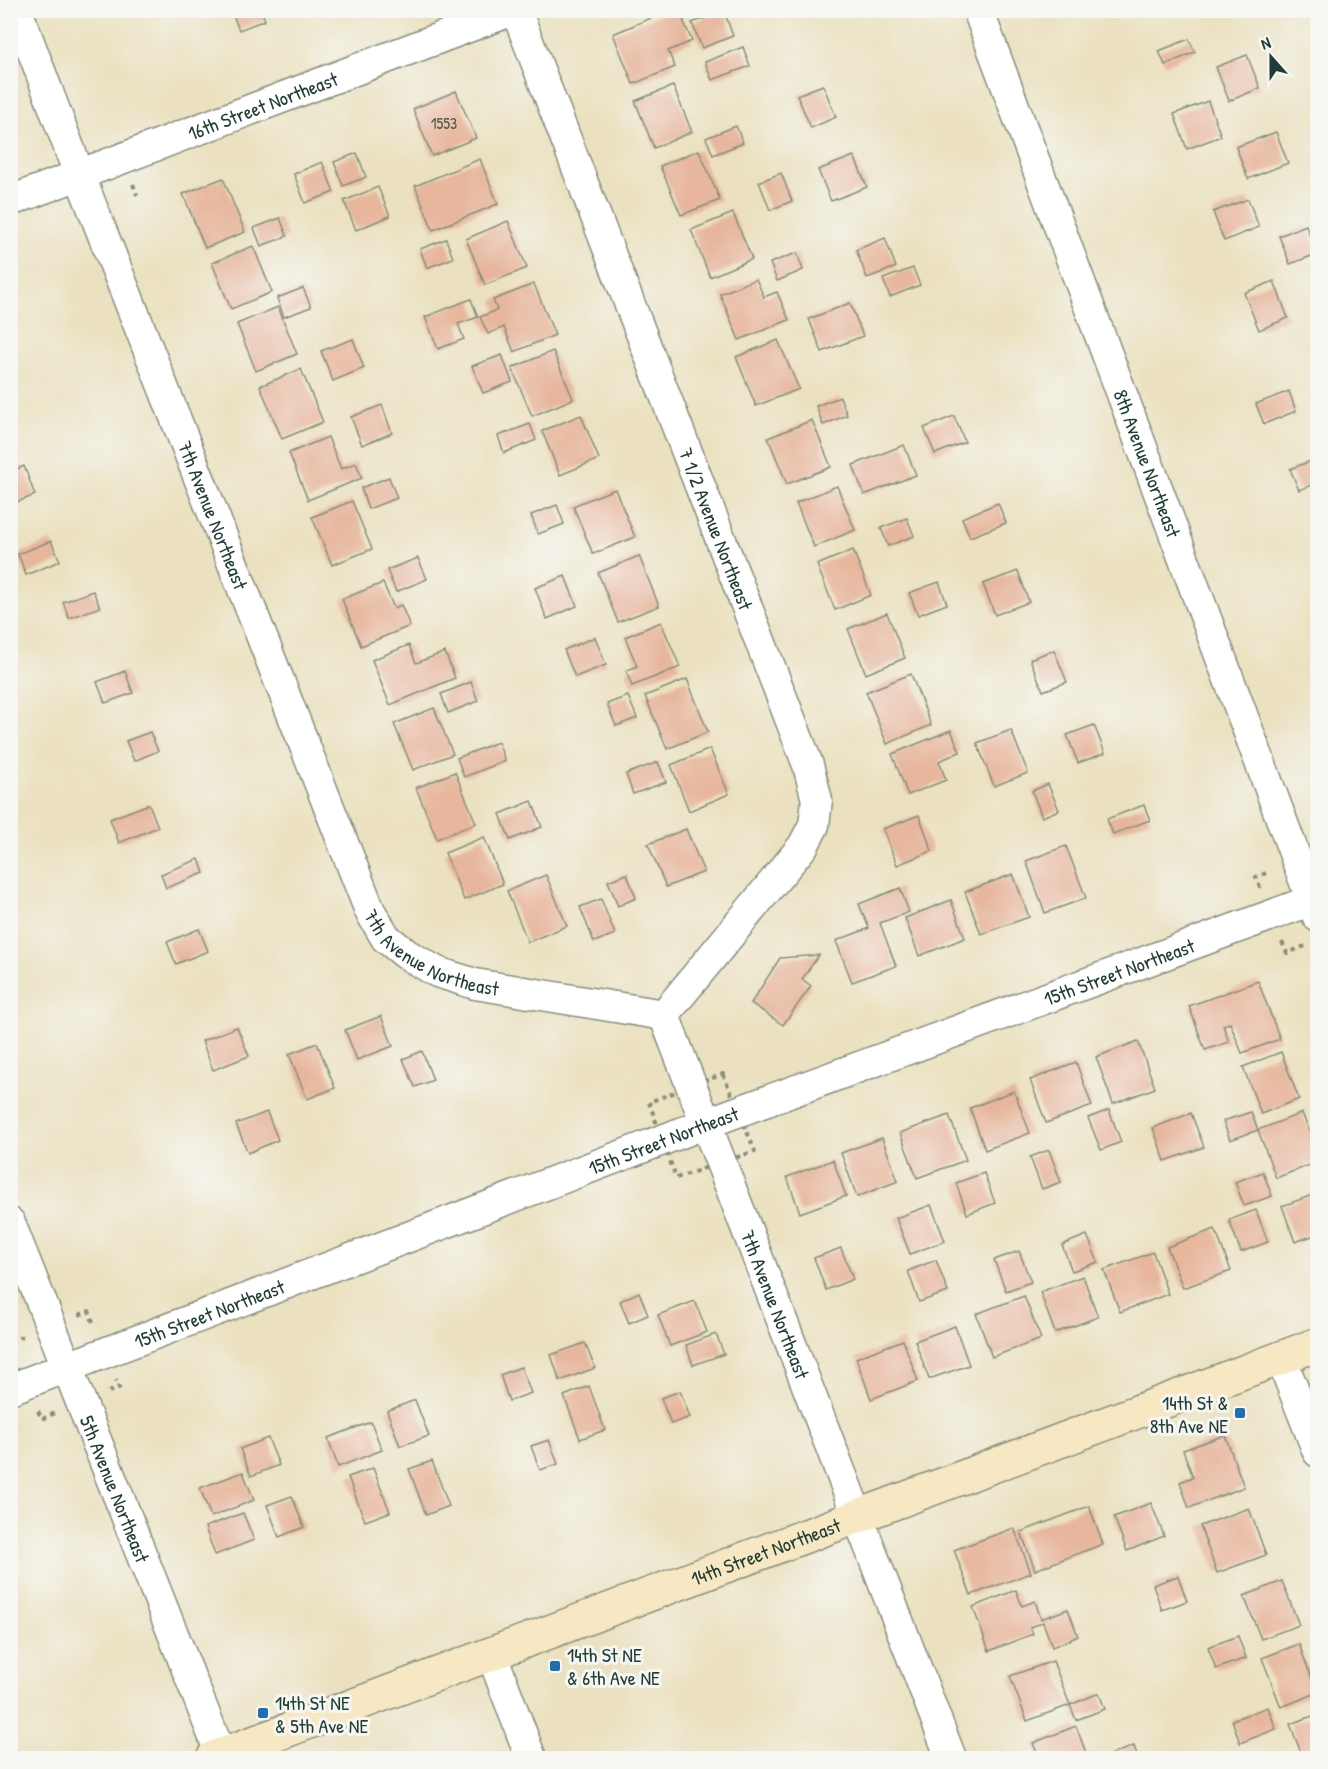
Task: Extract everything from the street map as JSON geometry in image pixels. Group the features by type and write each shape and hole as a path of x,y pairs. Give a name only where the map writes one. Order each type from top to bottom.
{"main road":[{"name":"14th Street Northeast","path":"217,1757 1317,1344"}],"street":[{"name":"7th Avenue Northeast","path":"17,10 79,174 370,911 386,938 406,954 437,972 475,984 664,1015 951,1758"},
{"name":"16th Street Northeast","path":"10,201 514,10"},
{"name":"7 1/2 Avenue Northeast","path":"514,10 808,765 817,800 814,825 803,846 664,1015"},
{"name":"8th Avenue Northeast","path":"978,10 1315,905"},
{"name":"15th Street Northeast","path":"10,1389 707,1123 1315,905"},
{"name":"5th Avenue Northeast","path":"10,1223 217,1757"},
{"path":"1281,1358 1317,1452"},
{"path":"492,1655 531,1758"}],"path":[{"path":"1287,953 1317,941"}],"building":[{"path":"231,10 261,10 265,20 239,30"},
{"path":"670,10 679,10 692,41 668,51 675,67 633,84 613,34"},
{"path":"724,11 733,36 702,48 692,23"},
{"path":"1189,39 1195,52 1165,65 1159,51"},
{"path":"743,47 750,66 712,80 705,62"},
{"path":"1247,55 1260,88 1229,101 1216,67"},
{"path":"823,85 836,117 811,128 797,95"},
{"path":"673,86 692,132 654,148 635,101"},
{"path":"456,91 476,138 432,156 413,109"},
{"path":"1208,101 1221,136 1187,149 1174,114"},
{"path":"736,126 743,143 713,155 706,138"},
{"path":"1276,132 1288,163 1248,179 1236,147"},
{"path":"699,150 720,200 681,215 660,166"},
{"path":"357,153 366,177 343,186 334,162"},
{"path":"854,156 867,187 831,201 818,170"},
{"path":"480,159 498,204 433,230 415,186"},
{"path":"322,162 334,192 305,203 294,174"},
{"path":"781,173 792,201 770,210 759,182"},
{"path":"223,178 245,232 205,248 183,194"},
{"path":"378,187 390,216 356,230 344,201"},
{"path":"1248,199 1259,227 1224,241 1213,212"},
{"path":"733,213 752,259 710,277 691,230"},
{"path":"280,218 287,236 261,246 254,228"},
{"path":"508,221 527,268 485,285 466,239"},
{"path":"1306,225 1317,254 1290,264 1279,236"},
{"path":"885,238 896,267 867,278 856,250"},
{"path":"446,239 453,258 427,268 420,249"},
{"path":"253,246 272,292 231,309 212,263"},
{"path":"797,253 803,270 777,281 770,263"},
{"path":"913,268 920,285 890,297 883,279"},
{"path":"756,279 764,297 777,292 789,320 739,340 720,294"},
{"path":"1274,281 1288,318 1259,330 1244,293"},
{"path":"534,284 555,335 514,352 504,327 488,334 480,317 497,310 493,300"},
{"path":"303,288 311,307 284,317 277,298"},
{"path":"471,299 478,317 458,324 464,339 438,349 425,317"},
{"path":"850,303 863,336 822,352 809,319"},
{"path":"278,307 297,354 256,371 237,324"},
{"path":"353,339 364,368 333,381 321,351"},
{"path":"778,340 799,389 756,406 736,357"},
{"path":"553,351 573,399 532,416 512,368"},
{"path":"502,355 512,382 483,393 472,366"},
{"path":"301,369 323,422 282,439 260,386"},
{"path":"1289,391 1296,411 1264,424 1256,404"},
{"path":"840,397 847,415 823,425 816,406"},
{"path":"382,405 392,433 362,445 351,417"},
{"path":"581,415 599,459 560,475 542,431"},
{"path":"954,416 965,442 935,454 924,428"},
{"path":"812,420 831,467 787,484 768,438"},
{"path":"530,424 536,440 504,453 498,436"},
{"path":"328,437 341,469 356,463 362,478 308,500 289,453"},
{"path":"904,445 916,475 864,495 853,465"},
{"path":"1316,459 1318,483 1299,490 1290,469"},
{"path":"24,466 35,495 10,505 10,472"},
{"path":"389,477 397,498 368,509 361,488"},
{"path":"837,486 855,530 814,547 796,503"},
{"path":"615,489 635,537 593,554 573,506"},
{"path":"352,501 372,549 332,565 312,517"},
{"path":"998,503 1006,523 970,537 962,518"},
{"path":"557,505 564,524 538,534 531,515"},
{"path":"907,518 914,536 888,546 881,528"},
{"path":"51,541 60,561 26,575 18,554"},
{"path":"853,550 871,595 835,610 817,565"},
{"path":"639,556 659,606 618,622 598,573"},
{"path":"418,558 427,579 396,592 387,570"},
{"path":"1018,571 1029,602 995,615 983,584"},
{"path":"565,576 577,606 547,619 535,588"},
{"path":"939,582 947,604 918,615 909,593"},
{"path":"383,583 394,608 401,605 410,626 361,646 342,599"},
{"path":"93,591 100,607 69,618 63,602"},
{"path":"887,613 905,658 866,674 848,629"},
{"path":"661,622 680,667 632,686 626,671 637,666 625,637"},
{"path":"595,637 606,665 575,677 564,650"},
{"path":"409,645 416,663 445,652 455,678 390,705 372,660"},
{"path":"1054,650 1067,682 1043,691 1030,659"},
{"path":"125,671 133,693 105,703 97,682"},
{"path":"911,674 931,725 887,744 866,692"},
{"path":"687,679 708,732 667,749 645,696"},
{"path":"471,682 478,701 448,713 441,694"},
{"path":"628,696 637,718 616,726 607,704"},
{"path":"434,708 453,754 413,770 394,724"},
{"path":"1094,725 1105,753 1078,763 1067,735"},
{"path":"951,730 960,752 939,761 946,780 908,795 892,754"},
{"path":"1011,730 1028,773 994,786 977,743"},
{"path":"150,732 158,751 134,761 126,741"},
{"path":"498,742 505,761 464,777 457,758"},
{"path":"710,749 729,794 689,811 671,765"},
{"path":"658,762 666,782 633,794 626,774"},
{"path":"455,772 476,823 437,839 416,788"},
{"path":"1048,784 1059,810 1042,817 1032,791"},
{"path":"532,801 542,827 510,840 500,814"},
{"path":"149,804 158,827 119,843 110,819"},
{"path":"1144,805 1150,820 1113,834 1107,819"},
{"path":"919,815 932,851 897,865 883,829"},
{"path":"686,829 704,872 666,887 648,844"},
{"path":"484,837 503,884 464,900 445,853"},
{"path":"1066,846 1086,898 1045,913 1026,861"},
{"path":"199,859 204,873 166,888 161,874"},
{"path":"627,874 636,898 618,906 608,881"},
{"path":"1013,874 1029,917 981,934 965,892"},
{"path":"546,875 567,926 528,942 507,891"},
{"path":"900,888 909,912 880,923 896,966 852,982 836,941 869,928 859,904"},
{"path":"601,899 615,934 594,942 580,907"},
{"path":"951,900 965,938 919,956 905,918"},
{"path":"199,929 208,951 176,964 167,942"},
{"path":"819,955 802,979 811,986 783,1025 751,1003 780,958"},
{"path":"1258,981 1280,1039 1242,1053 1230,1023 1223,1025 1229,1042 1205,1050 1189,1006"},
{"path":"381,1016 393,1046 357,1060 345,1030"},
{"path":"237,1027 249,1056 213,1070 202,1041"},
{"path":"1138,1041 1155,1088 1113,1104 1096,1057"},
{"path":"317,1043 335,1088 307,1099 289,1054"},
{"path":"422,1051 433,1080 415,1087 403,1059"},
{"path":"1281,1052 1299,1099 1261,1114 1243,1067"},
{"path":"1076,1062 1092,1106 1046,1123 1030,1080"},
{"path":"1014,1091 1030,1133 985,1150 970,1108"},
{"path":"1109,1110 1121,1142 1101,1150 1088,1118"},
{"path":"267,1112 278,1140 248,1153 236,1124"},
{"path":"1251,1112 1258,1130 1230,1140 1223,1121"},
{"path":"1191,1113 1204,1147 1165,1161 1153,1128"},
{"path":"1302,1113 1318,1152 1318,1162 1276,1178 1258,1130"},
{"path":"949,1115 966,1160 917,1178 900,1133"},
{"path":"882,1138 898,1181 857,1197 841,1153"},
{"path":"1049,1150 1061,1182 1042,1189 1030,1157"},
{"path":"833,1160 846,1196 800,1213 787,1177"},
{"path":"1263,1172 1272,1196 1244,1206 1235,1182"},
{"path":"984,1173 995,1203 967,1214 956,1183"},
{"path":"1318,1193 1318,1234 1295,1242 1282,1206"},
{"path":"931,1205 945,1241 910,1254 896,1218"},
{"path":"1256,1210 1268,1242 1241,1252 1229,1220"},
{"path":"1215,1229 1231,1271 1183,1288 1167,1247"},
{"path":"1087,1235 1098,1262 1072,1271 1062,1245"},
{"path":"841,1248 853,1279 826,1290 814,1258"},
{"path":"1019,1251 1031,1282 1006,1291 994,1260"},
{"path":"1153,1252 1168,1294 1120,1312 1104,1270"},
{"path":"936,1260 948,1292 919,1302 908,1271"},
{"path":"1083,1276 1098,1317 1055,1333 1040,1292"},
{"path":"639,1292 648,1315 629,1323 620,1301"},
{"path":"1024,1296 1041,1339 992,1357 976,1314"},
{"path":"695,1301 707,1332 670,1346 658,1315"},
{"path":"955,1326 969,1365 929,1379 915,1341"},
{"path":"716,1334 724,1354 693,1365 686,1345"},
{"path":"903,1340 918,1381 871,1399 856,1358"},
{"path":"585,1343 595,1368 560,1381 551,1355"},
{"path":"521,1367 531,1393 509,1401 500,1375"},
{"path":"589,1386 605,1430 580,1439 564,1396"},
{"path":"680,1391 690,1417 671,1424 661,1398"},
{"path":"415,1400 429,1436 400,1446 387,1411"},
{"path":"371,1422 382,1450 338,1467 328,1438"},
{"path":"1225,1435 1244,1487 1189,1508 1180,1482 1193,1477 1183,1450"},
{"path":"268,1438 279,1465 251,1476 240,1449"},
{"path":"549,1440 558,1464 540,1470 531,1446"},
{"path":"432,1461 449,1506 426,1515 409,1469"},
{"path":"373,1468 390,1512 365,1521 348,1477"},
{"path":"243,1472 254,1500 211,1517 200,1488"},
{"path":"292,1496 304,1527 279,1537 267,1505"},
{"path":"1151,1503 1164,1536 1127,1551 1114,1517"},
{"path":"1089,1506 1103,1544 1035,1570 1021,1532"},
{"path":"1249,1508 1266,1555 1217,1573 1200,1526"},
{"path":"243,1513 254,1540 215,1555 205,1527"},
{"path":"1014,1528 1031,1573 971,1595 954,1550"},
{"path":"1178,1576 1187,1601 1162,1610 1153,1585"},
{"path":"1282,1581 1299,1625 1261,1639 1244,1596"},
{"path":"1016,1590 1022,1606 1035,1601 1041,1619 1068,1609 1078,1636 1052,1647 1043,1622 1030,1627 1033,1634 989,1651 973,1607"},
{"path":"1238,1636 1246,1658 1216,1669 1208,1647"},
{"path":"1299,1644 1317,1693 1281,1707 1262,1658"},
{"path":"1053,1661 1070,1705 1027,1721 1010,1676"},
{"path":"1099,1693 1105,1709 1076,1720 1070,1705"},
{"path":"1268,1707 1276,1729 1240,1743 1232,1720"},
{"path":"1318,1714 1318,1758 1303,1758 1290,1724"},
{"path":"1076,1726 1088,1758 1039,1758 1033,1743"},
{"path":"1134,1746 1138,1758 1101,1758"}],"place":[{"name":"14th St & 8th Ave NE","path":"1240,1413"},
{"name":"14th St NE & 6th Ave NE","path":"555,1666"},
{"name":"14th St NE & 5th Ave NE","path":"263,1713"}]}
